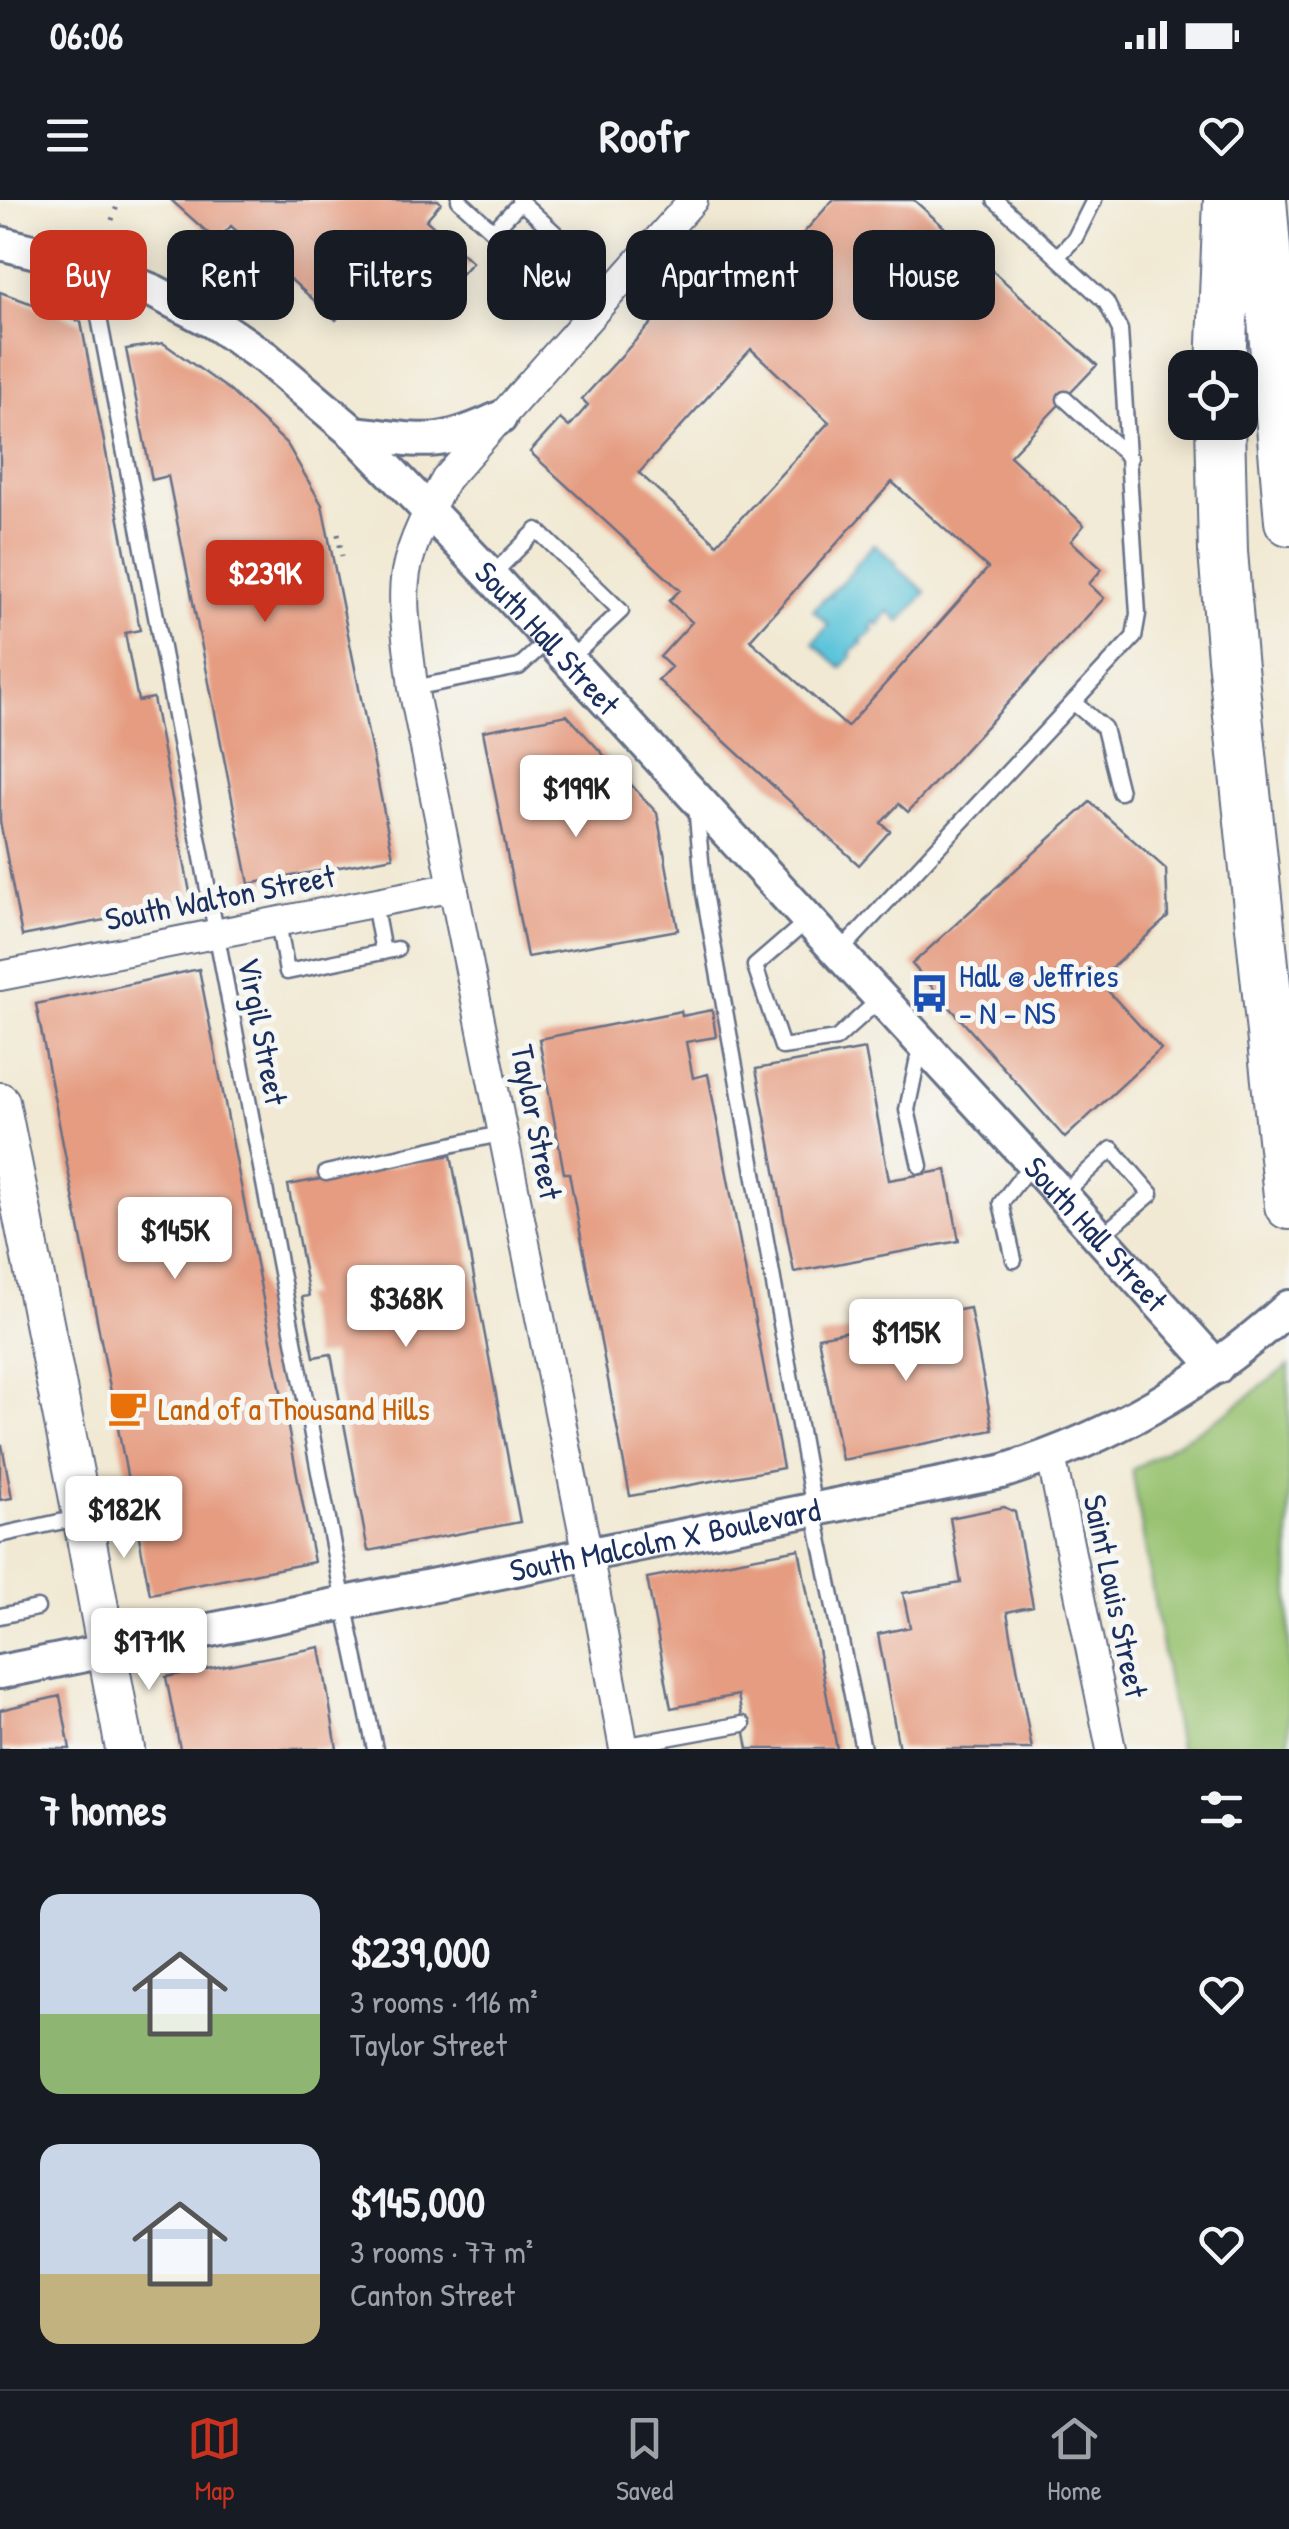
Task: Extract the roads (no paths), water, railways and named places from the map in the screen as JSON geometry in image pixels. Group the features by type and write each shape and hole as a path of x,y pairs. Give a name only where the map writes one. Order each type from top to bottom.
{"highway":[{"path":"1222,350 1228,200"},
{"path":"1262,200 1289,521"},
{"path":"1221,440 1224,552 1246,802 1289,1205"}],"main road":[{"path":"0,1102 125,1749"}],"street":[{"name":"Taylor Street","path":"624,1748 413,688 406,624 406,572 428,510 446,479 693,200"},
{"name":"South Hall Street","path":"0,243 30,250"},
{"name":"South Hall Street","path":"147,288 212,322 266,358 354,433 491,576 1217,1367"},
{"path":"354,433 440,441 500,418"},
{"name":"South Walton Street","path":"0,976 454,886"},
{"name":"South Malcolm X Boulevard","path":"0,1669 1001,1472 1052,1456 1158,1406 1217,1367 1289,1307"},
{"name":"Saint Louis Street","path":"1052,1456 1111,1749"}],"lane":[{"path":"459,200 493,231 520,201 616,288"},
{"path":"838,954 1134,638 1138,614 1120,330 1106,302 995,200"},
{"path":"1057,257 1081,229 1094,200"},
{"name":"Virgil Street","path":"100,320 375,1749"},
{"path":"1064,399 1130,458"},
{"path":"413,688 518,667 559,650 621,611 537,530 491,576"},
{"path":"1074,702 1104,728 1120,792"},
{"path":"695,799 704,893 814,1509 863,1749"},
{"path":"278,922 287,972 390,950 374,903"},
{"path":"807,921 755,966 782,1047 836,1039 880,999"},
{"path":"920,1166 907,1110 921,1042"},
{"path":"326,1172 504,1133"},
{"path":"1062,1194 1112,1149 1151,1194 1100,1238"},
{"path":"1014,1260 1001,1203 1032,1162"},
{"path":"0,1535 82,1516"},
{"path":"0,1616 37,1608"},
{"path":"624,1748 743,1724"}],"water":[{"path":"874,544 926,592 900,622 888,611 879,625 875,622 871,627 874,631 850,652 852,656 841,668 813,643 829,625 813,610 831,596"}],"place":[{"name":"Hall @ Jeffries - N - NS","path":"929,993"},
{"name":"Land of a Thousand Hills","path":"128,1408"}]}
